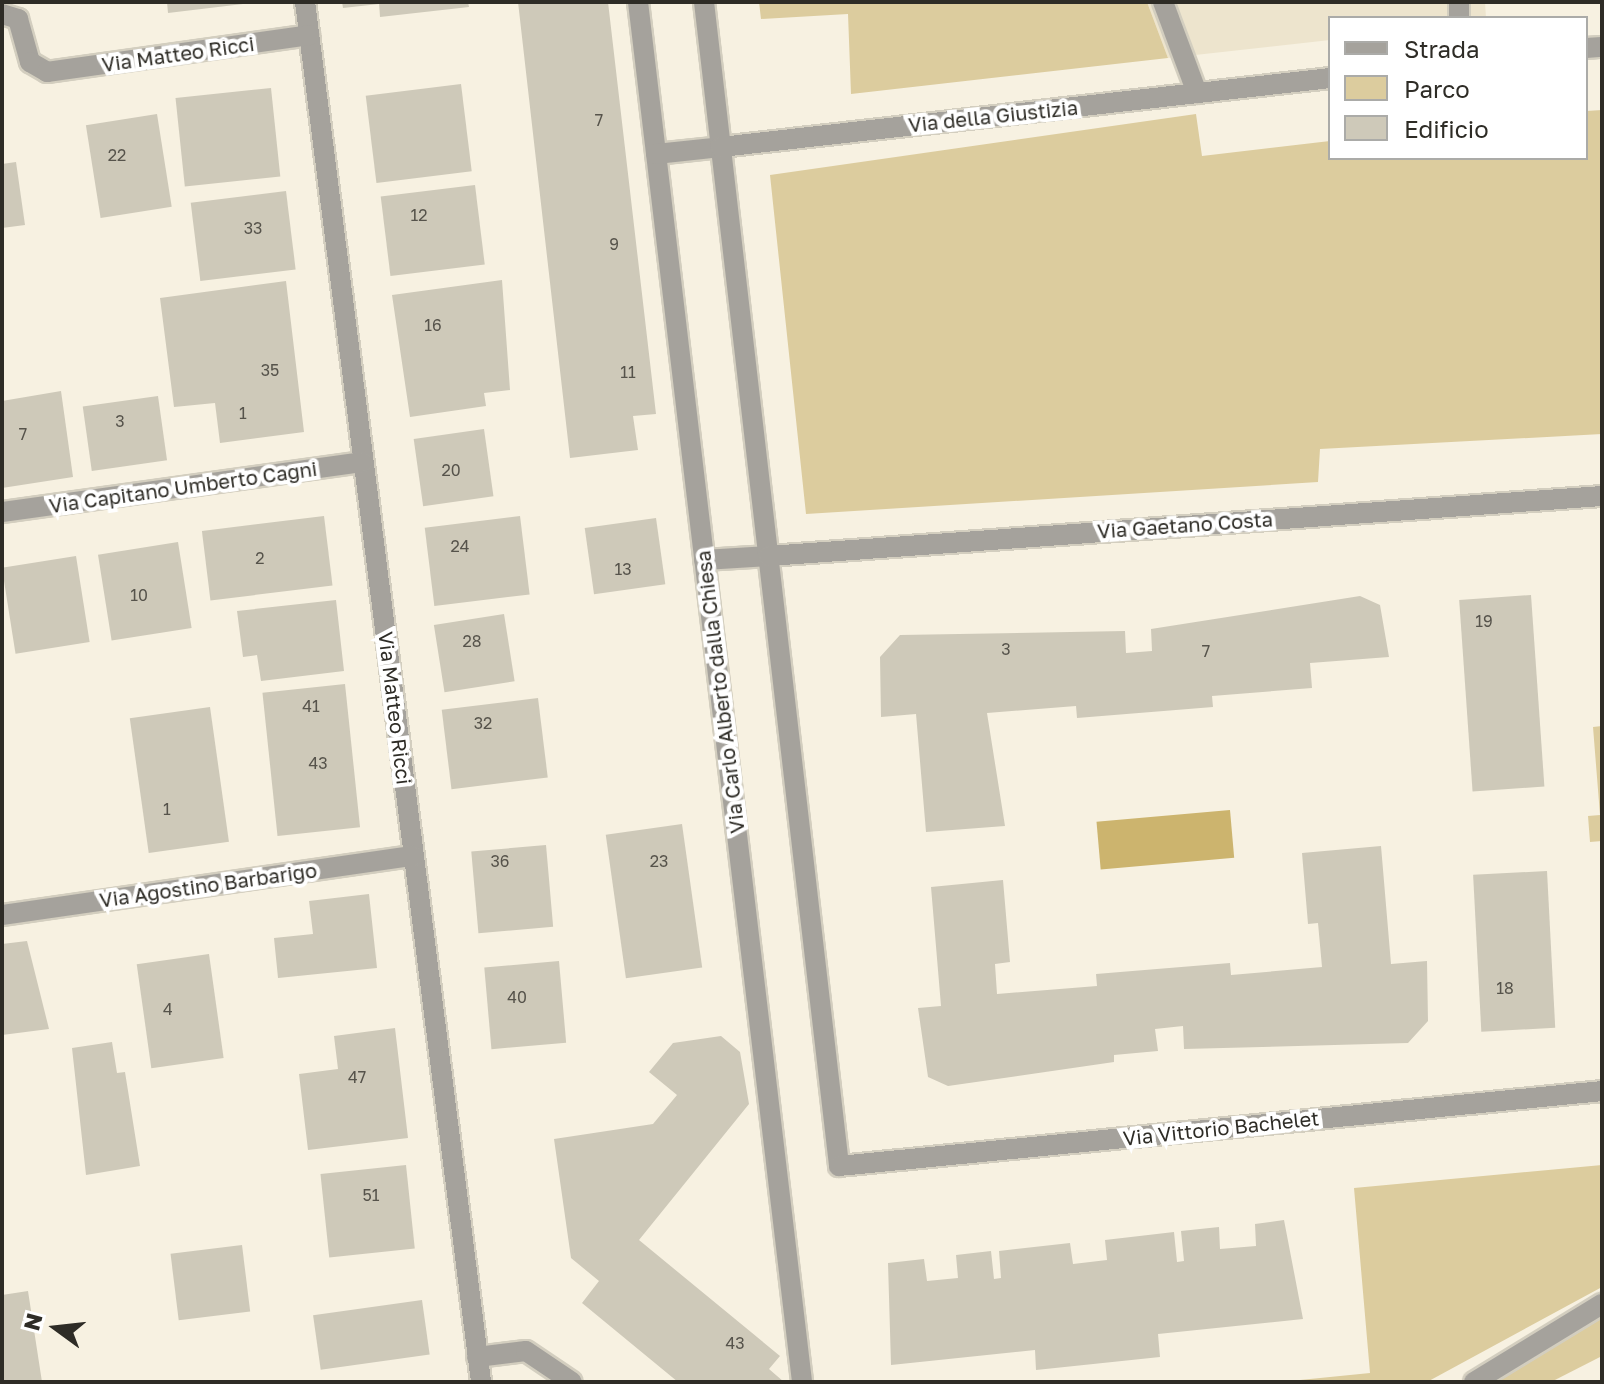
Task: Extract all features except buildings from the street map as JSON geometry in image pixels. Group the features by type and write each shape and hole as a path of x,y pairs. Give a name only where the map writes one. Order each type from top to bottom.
{"street":[{"name":"Via Matteo Ricci","path":"305,2 481,1382"},
{"name":"Via Carlo Alberto dalla Chiesa","path":"638,2 802,1382"},
{"path":"704,2 769,556"},
{"path":"1163,2 1197,93"},
{"name":"Via Matteo Ricci","path":"2,14 18,19 30,62 47,72 309,35"},
{"name":"Via della Giustizia","path":"656,154 1328,78"},
{"name":"Via Capitano Umberto Cagni","path":"2,512 363,462"},
{"name":"Via Gaetano Costa","path":"704,560 1602,496"},
{"name":"Via Vittorio Bachelet","path":"769,556 839,1166 1602,1091"},
{"name":"Via Agostino Barbarigo","path":"2,915 413,856"},
{"path":"1474,1382 1602,1304"},
{"path":"477,1357 526,1351 572,1382"}],"shaded area":[{"path":"1147,2 1485,2 1486,16 1328,16 1328,40 1168,58"},
{"path":"1230,810 1234,858 1101,869 1097,822"}],"green space":[{"path":"759,2 1147,2 1168,58 851,94 848,14 761,19"},
{"path":"1602,110 1602,434 1320,449 1318,482 806,514 770,175 1196,114 1202,156 1328,141 1328,160 1588,160 1588,111"},
{"path":"1602,726 1602,841 1590,842 1588,816 1600,815 1593,727"},
{"path":"1602,1165 1602,1287 1427,1382 1280,1382 1370,1373 1354,1188"},
{"path":"1602,1318 1602,1356 1551,1382 1497,1382"}]}
